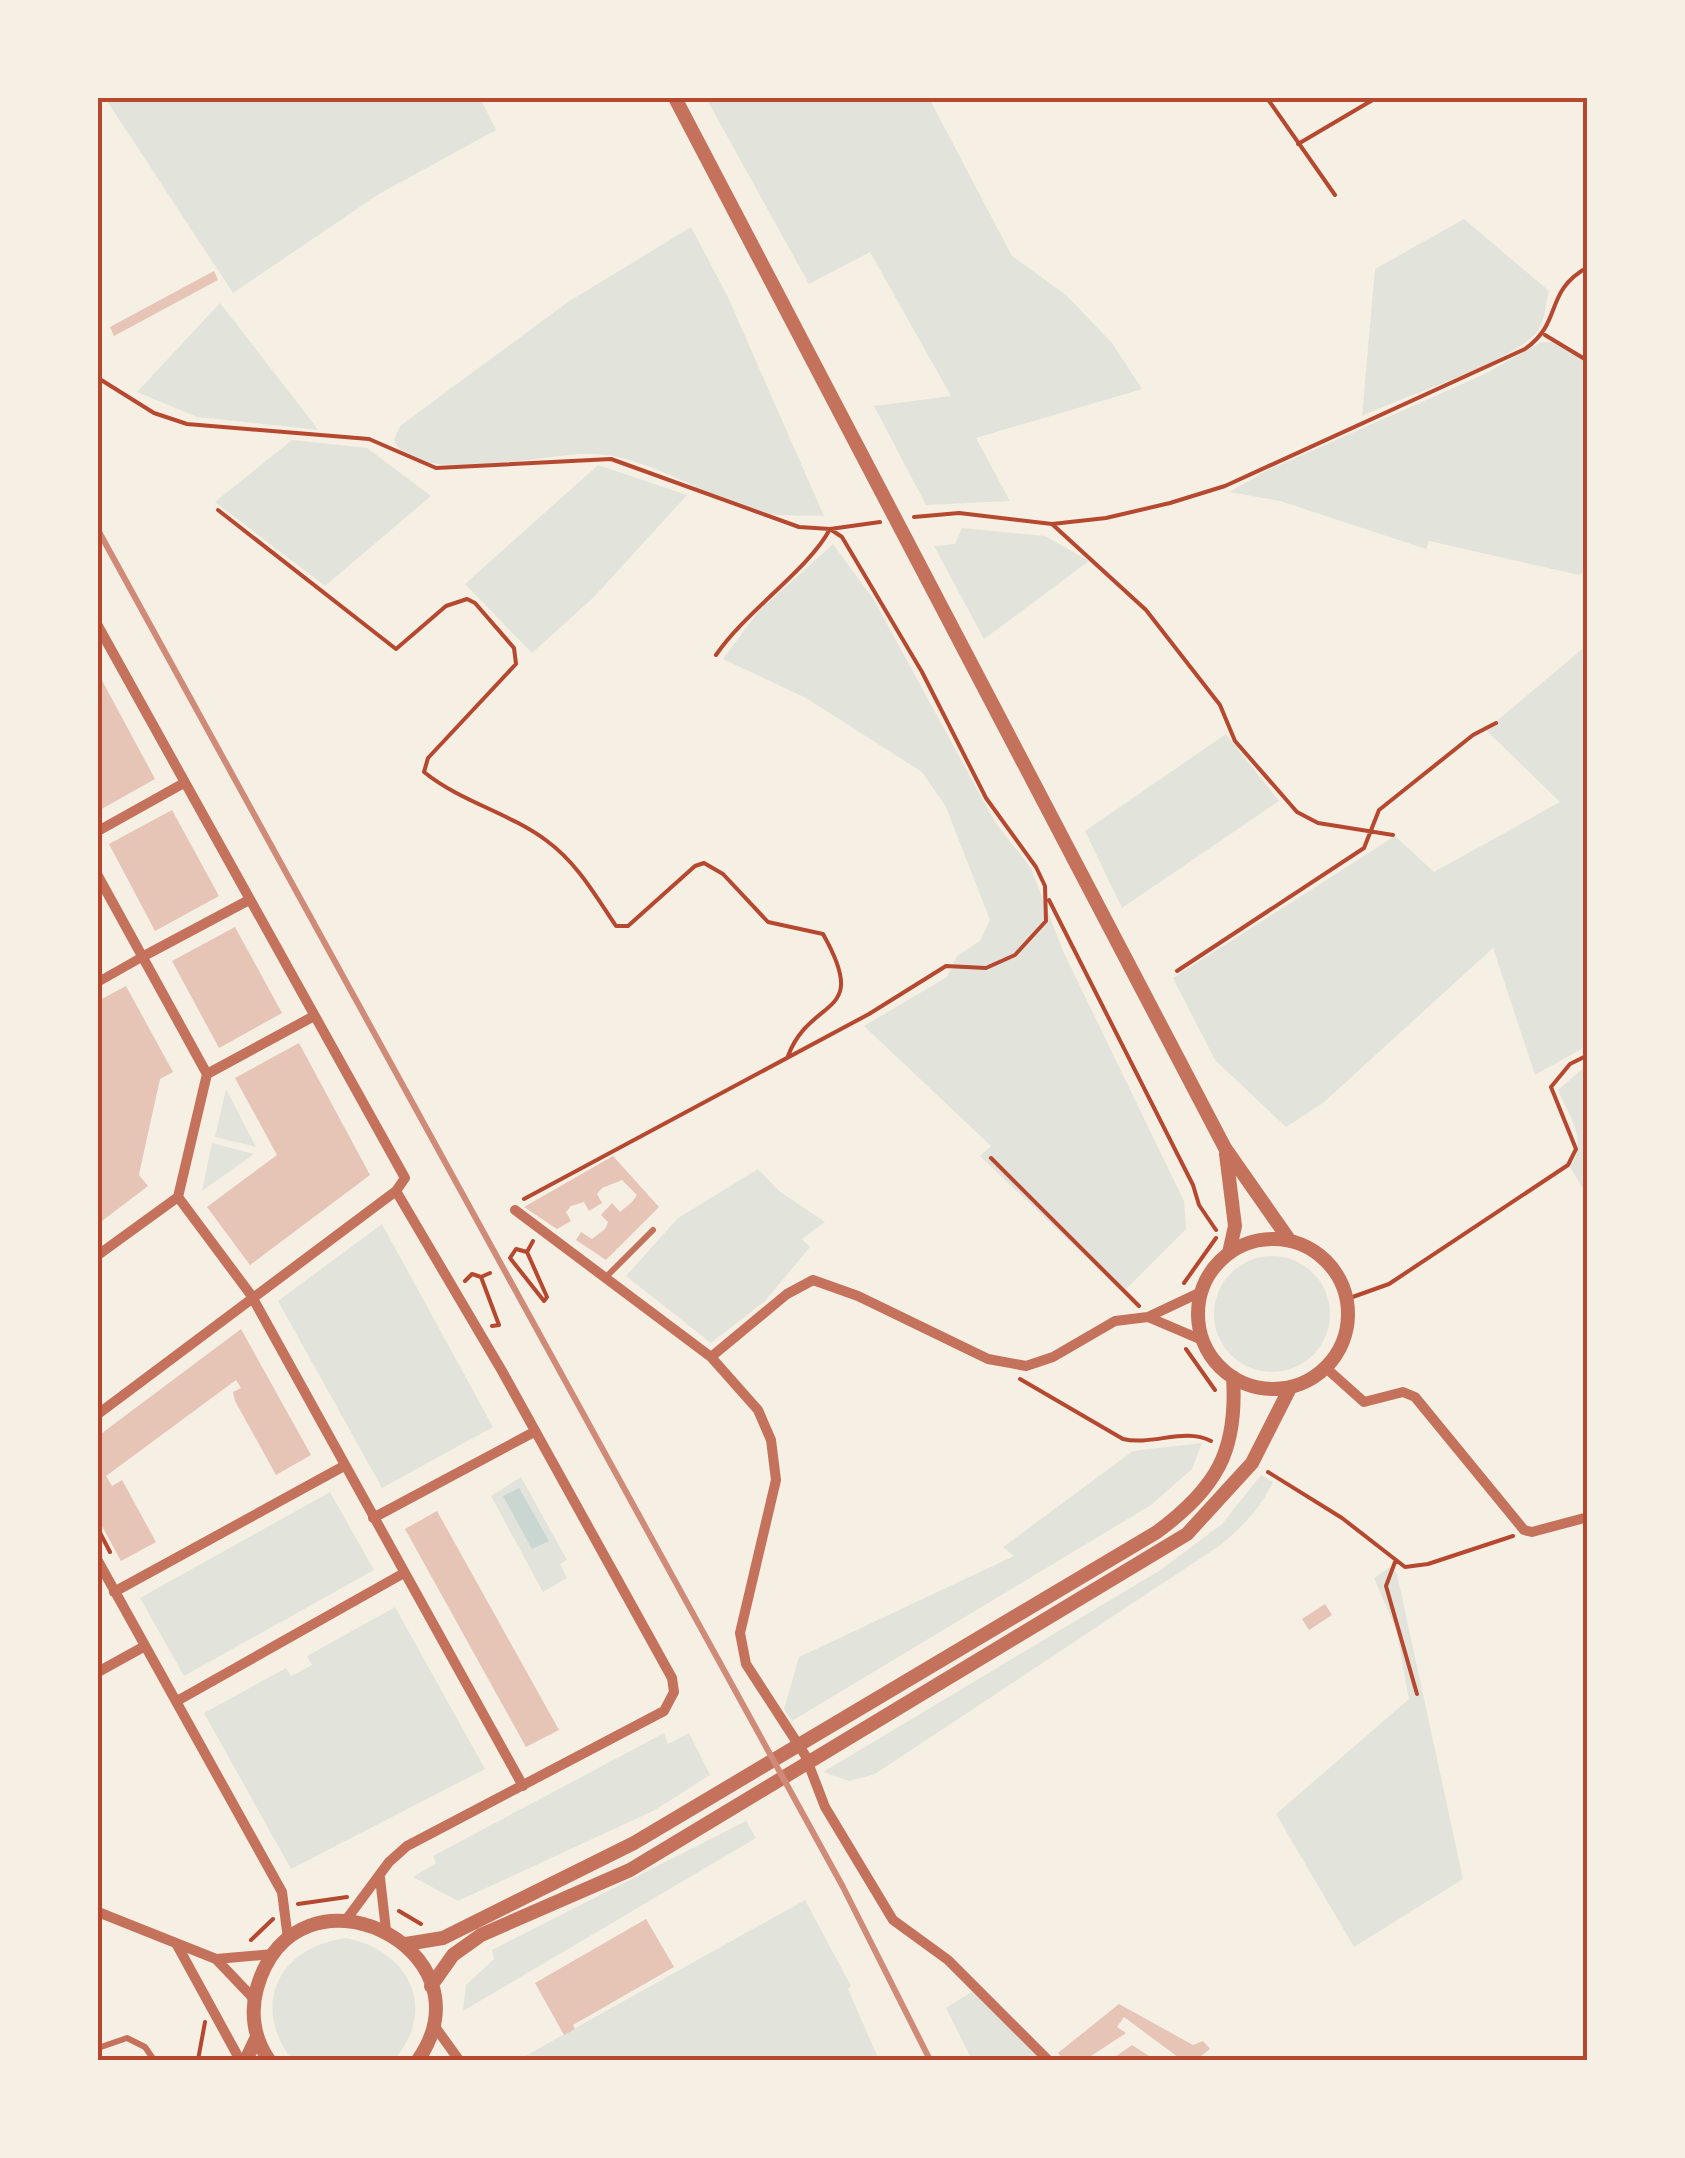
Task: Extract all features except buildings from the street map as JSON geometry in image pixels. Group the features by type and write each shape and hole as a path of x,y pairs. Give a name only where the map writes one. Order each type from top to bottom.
{"street":[{"path":"675,98 889,523 1225,1148 1290,1241"},
{"path":"98,626 404,1178 396,1191 98,1414"},
{"path":"98,831 184,783"},
{"path":"98,876 207,1074 178,1197 98,1255"},
{"path":"98,982 250,900"},
{"path":"207,1074 314,1016"},
{"path":"1225,1148 1235,1226 1229,1253"},
{"path":"346,1920 407,1846 664,1711 674,1692 672,1678 396,1191"},
{"path":"178,1197 251,1296 523,1786"},
{"path":"515,1210 711,1357 758,1410 776,1464 772,1508 740,1633 746,1664 805,1755 825,1806 893,1920 948,1960 1048,2060"},
{"path":"1269,1239 1290,1241 1327,1261 1347,1298 1345,1336 1326,1368 1290,1388 1270,1389 1232,1377 1220,1367 1202,1340 1201,1292 1212,1271 1229,1253 1269,1239"},
{"path":"711,1357 786,1294 814,1280 858,1296 988,1359 1026,1366 1114,1322 1148,1318 1201,1292"},
{"path":"1148,1318 1202,1340"},
{"path":"1326,1368 1364,1402 1376,1403 1403,1392 1415,1397 1524,1530 1532,1532 1588,1516"},
{"path":"406,1944 443,1938 634,1843 1156,1532 1191,1507 1223,1461 1234,1434 1232,1377"},
{"path":"431,1986 454,1955 481,1935 630,1870 1187,1534 1252,1463 1290,1388"},
{"path":"373,1518 534,1432"},
{"path":"114,1592 344,1466"},
{"path":"98,1561 288,1908 288,1938"},
{"path":"176,1701 404,1573"},
{"path":"98,1672 145,1646"},
{"path":"380,1877 386,1930"},
{"path":"98,1912 216,1959 254,1999"},
{"path":"269,2060 257,2037 254,1999 262,1972 288,1938 305,1928 346,1920 386,1930 406,1944 431,1986 433,2024 418,2060"},
{"path":"176,1944 243,2060 257,2037"},
{"path":"216,1959 273,1954"},
{"path":"433,2024 459,2060"}],"lane":[{"path":"606,1277 654,1230"},
{"path":"98,2048 127,2038 145,2046 154,2060"}],"path":[{"path":"1267,98 1335,194"},
{"path":"1298,144 1376,98"},
{"path":"98,378 154,413 187,424 369,439 436,468 611,459 645,468 750,512 799,527 830,529 959,512 1052,524 1106,518 1224,486 1499,364 1544,335 1560,289 1588,267"},
{"path":"1544,335 1588,361"},
{"path":"218,510 396,649 446,606 467,599 475,603 514,648 516,664 428,758 424,772 486,810 545,838 578,870 616,926 628,926 695,866 704,863 723,874 768,922 823,934 840,963 843,984 837,1000 793,1043 788,1056"},
{"path":"1052,524 1146,610 1220,705 1236,741 1297,812 1318,824 1370,828 1393,835"},
{"path":"716,655 764,598 824,542 830,529"},
{"path":"830,529 842,538 871,581 986,798 1036,867 1046,896 1193,1184 1199,1205 1218,1234"},
{"path":"1177,971 1364,848 1370,841 1370,828 1379,810 1473,735 1496,724"},
{"path":"515,1210 522,1200 869,1014 946,966 986,968 1014,955 1046,922 1046,896"},
{"path":"1347,1298 1389,1284 1568,1165 1576,1149 1551,1086 1570,1064 1588,1055"},
{"path":"991,1158 1126,1290 1148,1318"},
{"path":"1180,1287 1226,1220"},
{"path":"527,1252 540,1228"},
{"path":"516,1249 527,1252 547,1297 544,1301 510,1258 516,1249"},
{"path":"463,1286 472,1274 481,1277"},
{"path":"1179,1343 1217,1393"},
{"path":"1010,1363 1014,1374 1029,1386 1123,1439 1141,1443 1199,1434 1215,1443"},
{"path":"1210,1454 1219,1435"},
{"path":"1252,1463 1342,1518 1405,1567 1502,1542 1524,1530"},
{"path":"1394,1562 1386,1586 1417,1694"},
{"path":"240,1956 268,1923 288,1908 329,1896 364,1898"},
{"path":"382,1902 432,1926"},
{"path":"198,2060 212,2004"}],"shaded area":[{"path":"105,98 480,98 496,130 379,194 233,293"},
{"path":"706,98 929,98 1012,256 1066,295 1112,343 1142,389 976,438 1010,501 926,505 874,406 951,396 870,252 809,284"},
{"path":"1464,219 1549,291 1539,329 1509,353 1362,416 1375,269"},
{"path":"691,227 727,295 824,516 763,513 651,467 605,455 450,465 425,462 405,454 394,440 400,426 568,302"},
{"path":"220,303 318,430 197,417 137,392"},
{"path":"1541,342 1553,342 1587,362 1588,570 1579,575 1429,541 1426,549 1280,501 1229,492 1264,472 1487,373"},
{"path":"292,440 367,448 431,496 325,586 215,502"},
{"path":"598,465 687,495 594,597 532,653 465,584"},
{"path":"962,528 1045,536 1089,561 984,639 934,546 955,544"},
{"path":"833,544 874,600 995,822 1031,868 1063,951 1184,1201 1186,1229 1123,1292 980,1156 991,1146 864,1026 947,977 957,956 980,941 990,920 946,807 922,772 806,698 723,659 758,612"},
{"path":"1587,645 1587,1046 1535,1075 1493,948 1323,1103 1286,1127 1215,1060 1173,978 1395,836 1434,872 1560,802 1486,730"},
{"path":"1226,734 1279,801 1122,908 1085,831"},
{"path":"1587,1065 1587,1195 1570,1167 1578,1147 1577,1137 1558,1090"},
{"path":"226,1089 256,1147 215,1137"},
{"path":"212,1143 254,1154 202,1191"},
{"path":"758,1169 779,1191 825,1222 802,1239 810,1247 765,1301 711,1343 626,1276 678,1218"},
{"path":"382,1224 493,1427 382,1488 278,1301"},
{"path":"1272,1256 1294,1261 1313,1273 1325,1292 1330,1314 1325,1336 1313,1355 1294,1367 1272,1372 1250,1367 1231,1355 1219,1336 1214,1314 1219,1292 1231,1273 1250,1261"},
{"path":"1202,1443 1192,1469 1151,1505 792,1721 784,1709 799,1657 1014,1556 1003,1547 1133,1451"},
{"path":"1261,1475 1273,1482 1268,1492 1250,1517 1219,1546 875,1774 849,1781 823,1772 1162,1569 1222,1524"},
{"path":"521,1477 567,1560 560,1564 567,1578 543,1592 491,1496"},
{"path":"519,1488 549,1541 532,1549 503,1496"},
{"path":"330,1492 374,1570 184,1676 140,1598"},
{"path":"1390,1567 1397,1574 1463,1879 1354,1947 1276,1814 1409,1699 1396,1629 1374,1578"},
{"path":"395,1607 485,1769 291,1869 204,1713 286,1668 291,1676 312,1665 307,1656"},
{"path":"664,1733 668,1744 689,1733 710,1775 655,1810 458,1901 413,1877 436,1863 433,1856"},
{"path":"746,1821 756,1838 463,2011 466,1985 494,1959 492,1950"},
{"path":"805,1900 851,1986 848,1989 879,2060 518,2060"},
{"path":"346,1938 386,1955 410,1984 415,2002 414,2021 407,2040 394,2060 292,2060 273,2019 278,1981 303,1953"},
{"path":"973,1991 1040,2060 972,2060 946,2008"}],"railway":[{"path":"98,530 843,1887 930,2060"}]}
